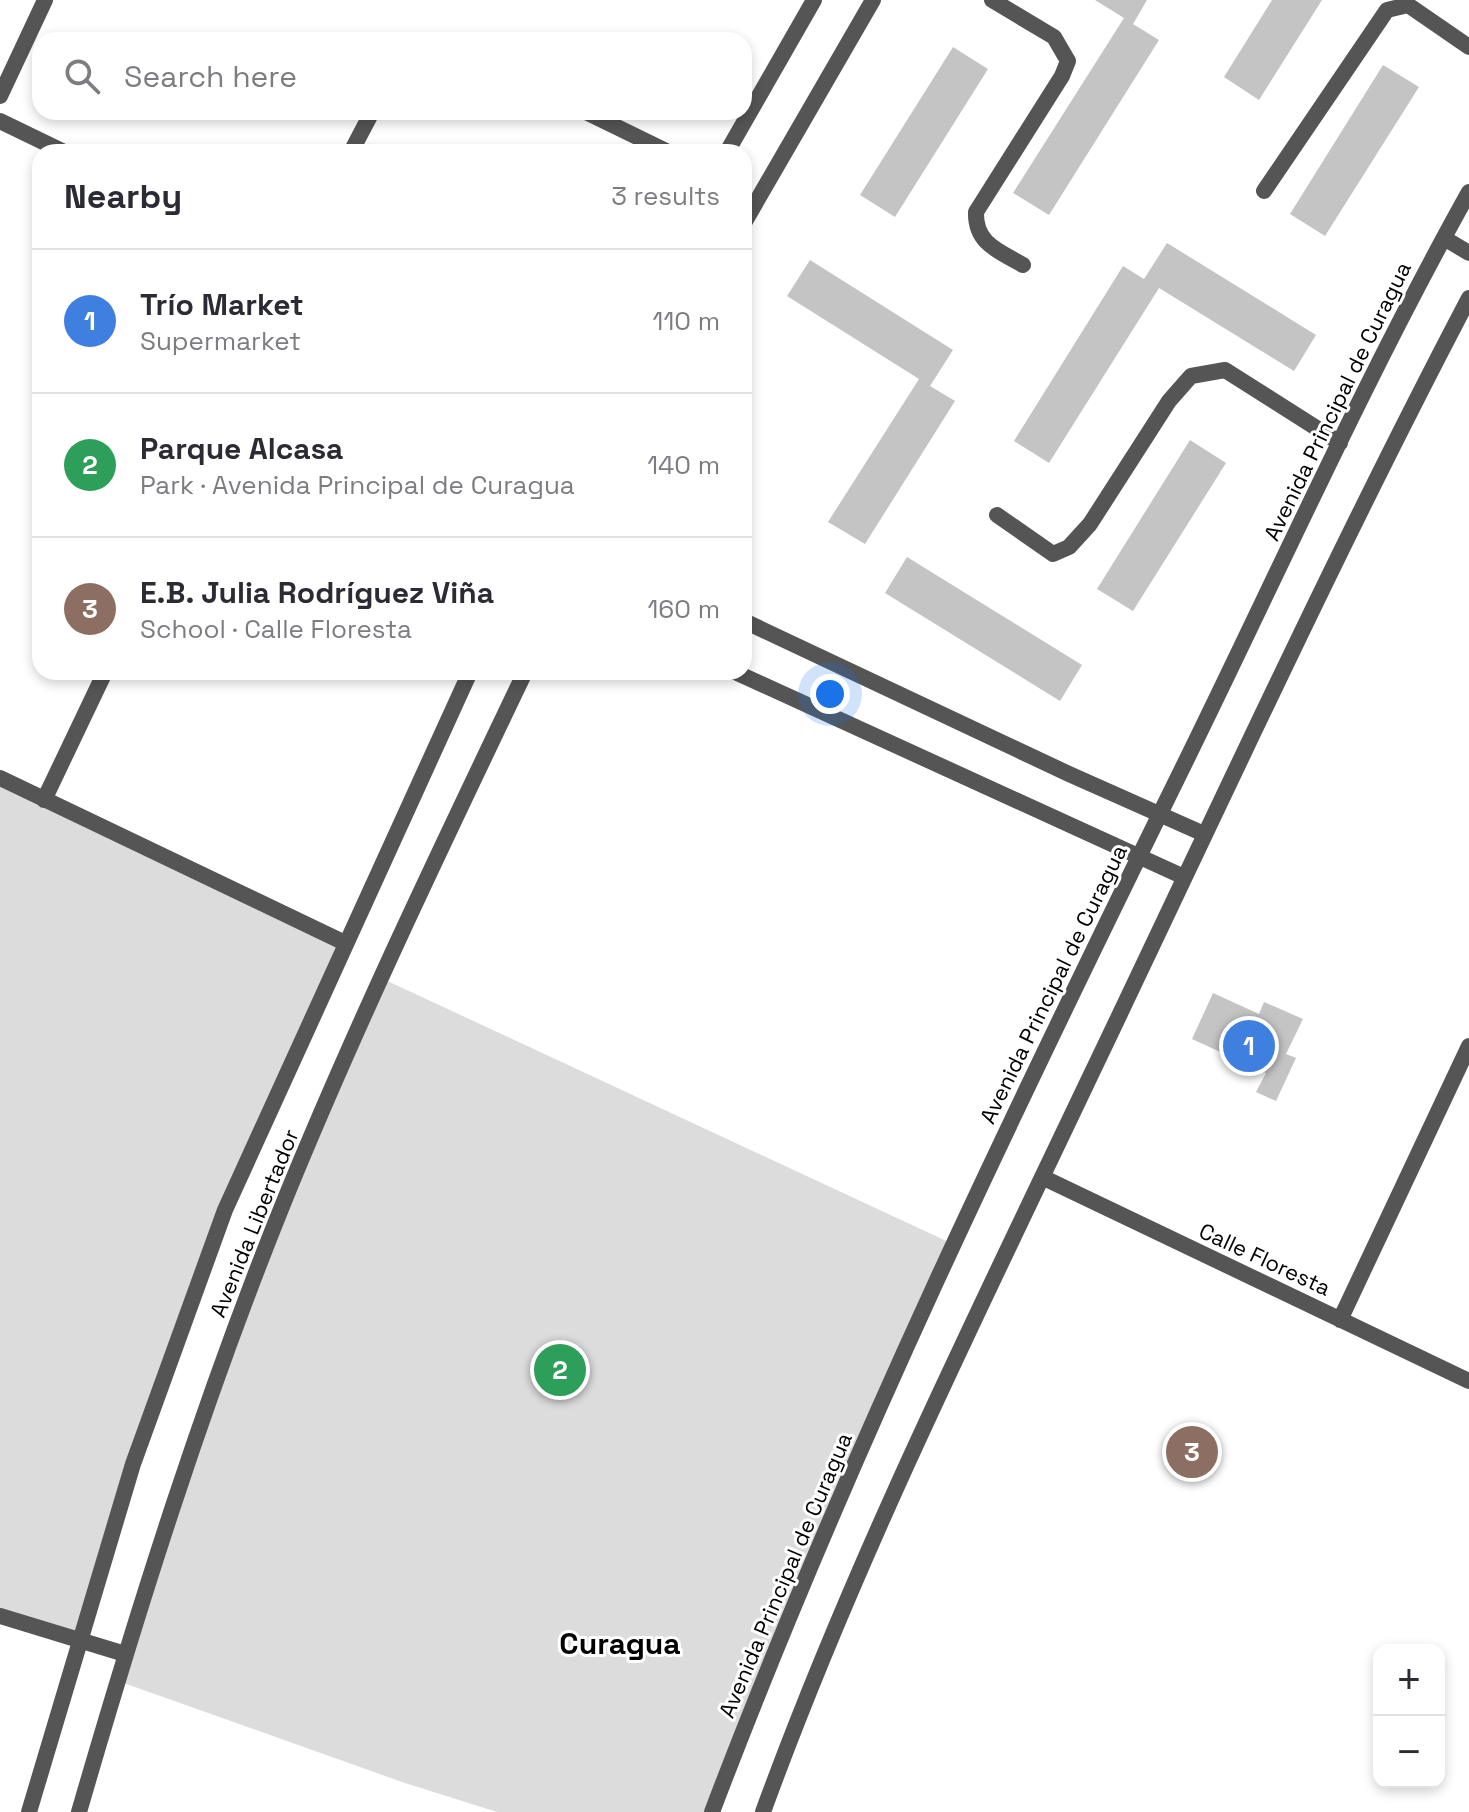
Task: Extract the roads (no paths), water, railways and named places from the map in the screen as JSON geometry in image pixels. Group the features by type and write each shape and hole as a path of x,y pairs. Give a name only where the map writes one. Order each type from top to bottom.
{"street":[{"path":"0,96 45,0"},
{"path":"752,108 814,0"},
{"path":"752,209 873,0"},
{"path":"992,0 1054,37 1068,61 1062,76 976,212 975,227 984,241 1023,265"},
{"path":"1264,191 1387,10 1408,5 1469,47"},
{"path":"355,144 368,120"},
{"path":"602,120 652,144"},
{"path":"732,144 745,120"},
{"path":"0,121 47,144"},
{"name":"Avenida Principal de Curagua","path":"712,1812 790,1615 861,1452 1066,1005 1340,443 1469,192"},
{"path":"1444,238 1469,253"},
{"path":"763,1812 882,1522 1042,1177 1357,515 1469,298"},
{"path":"997,515 1053,554 1069,547 1090,524 1169,401 1191,376 1225,370 1340,443"},
{"path":"752,625 1204,834"},
{"path":"44,800 101,680"},
{"name":"Avenida Libertador","path":"29,1812 133,1464 225,1210 466,680"},
{"name":"Avenida Libertador","path":"79,1812 172,1508 285,1200 381,978 521,680"},
{"path":"752,680 1184,877"},
{"path":"0,778 345,943"},
{"path":"1340,1320 1469,1046"},
{"name":"Calle Floresta","path":"1042,1177 1469,1381"},
{"path":"0,1616 125,1654"}],"place":[{"name":"Trío Market","path":"1249,1046"},
{"name":"Parque Alcasa","path":"560,1370"},
{"name":"E.B. Julia Rodríguez Viña","path":"1192,1452"}],"district":[{"name":"Curagua","path":"620,1644"}]}
